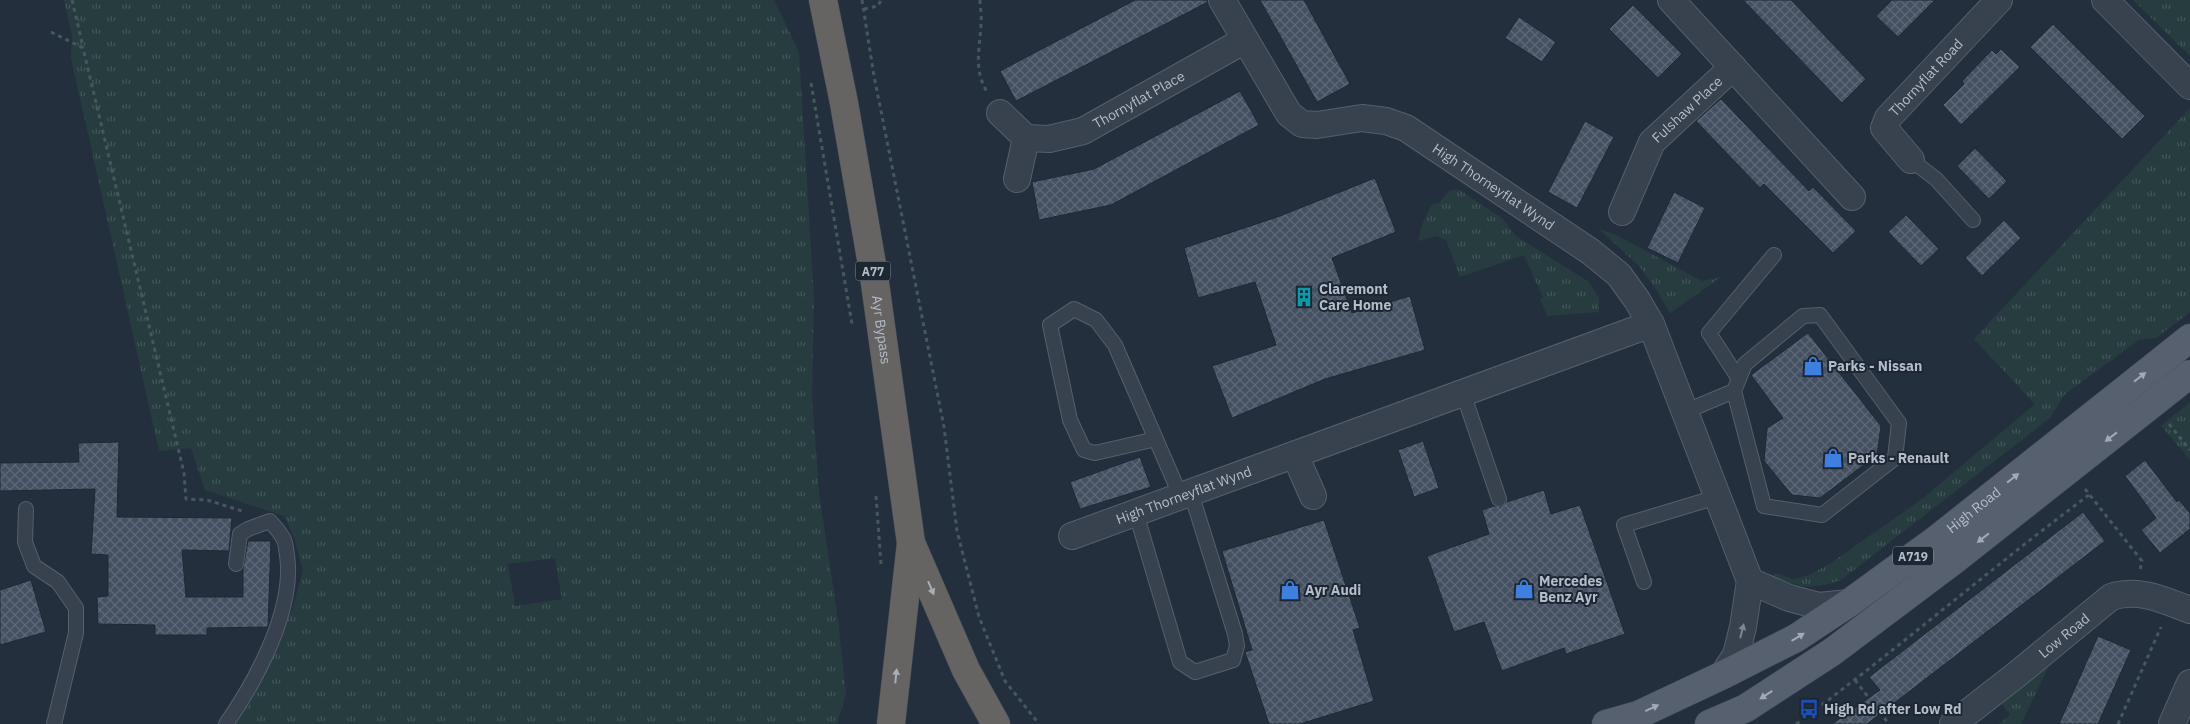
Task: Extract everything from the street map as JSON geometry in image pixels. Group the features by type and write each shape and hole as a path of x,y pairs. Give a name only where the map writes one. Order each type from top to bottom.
{"highway":[{"name":"Ayr Bypass","path":"823,0 844,103 874,276 911,543 891,724"},
{"name":"Ayr Bypass","path":"911,543 966,670 996,724"}],"main road":[{"name":"High Road","path":"1606,724 1638,714 1723,675 1796,638 1849,603 1944,532 2190,338"},
{"name":"High Road","path":"1709,724 1746,708 1832,652 1953,562 2190,374"}],"street":[{"path":"1222,0 1245,40"},
{"name":"Fulshaw Place","path":"1671,0 1852,197"},
{"name":"Thornyflat Road","path":"1911,160 1884,128 1888,118 1999,0"},
{"path":"2105,0 2190,86"},
{"name":"High Thorneyflat Wynd","path":"1245,40 1288,114 1302,124 1317,125 1362,118 1406,128 1591,252 1618,275 1637,300 1651,324 1750,581 1743,627 1736,655 1723,675"},
{"name":"Thornyflat Place","path":"1026,138 1049,139 1083,131 1245,40"},
{"name":"Fulshaw Place","path":"1622,212 1652,142 1733,67"},
{"path":"1000,113 1026,138 1017,179"},
{"name":"High Thorneyflat Wynd","path":"1072,536 1651,324"},
{"path":"1295,455 1312,496"},
{"path":"1750,581 1788,598 1819,606 1849,603"},
{"name":"Low Road","path":"1953,724 2111,597 2135,593 2148,595 2181,607"},
{"path":"2172,724 2190,683"}],"lane":[{"path":"1911,160 1936,179 1973,220"},
{"path":"1684,412 1736,385 1745,364 1803,316 1820,315 1899,423 1895,458 1822,515 1764,506 1736,385 1709,333 1774,255"},
{"path":"1136,513 1180,662 1195,672 1233,660 1237,646 1235,634 1186,495 1156,439 1115,345 1096,320 1074,309 1050,325 1070,420 1084,450 1095,453 1156,439"},
{"path":"1463,393 1499,499"},
{"path":"1644,582 1624,525 1717,496"},
{"path":"26,509 25,542 34,566 58,582 76,608 76,633 54,724"},
{"path":"226,724 272,642 283,608 288,561 284,540 270,521 240,534 236,564"}],"path":[{"path":"72,0 184,473 186,499 207,500 270,521"},
{"path":"862,0 874,76 944,427 957,531 979,617 1005,681 1040,724"},
{"path":"864,9 878,6 881,0"},
{"path":"980,0 981,22 977,55 981,82 1000,113"},
{"path":"51,32 83,48"},
{"path":"811,80 853,330"},
{"path":"2152,404 2190,450"},
{"path":"2081,484 2142,561 2135,593"},
{"path":"876,495 881,568"},
{"path":"1796,724 1855,680 2024,543 2089,495"},
{"path":"2118,724 2181,607"},
{"path":"1855,680 1889,724"}],"green space":[{"path":"64,0 774,0 799,52 814,298 812,397 819,492 838,620 846,694 837,724 234,724 269,662 292,610 303,571 295,540 284,516 205,490 191,448 159,451 71,58 72,35","holes":["555,558 562,599 515,606 508,564"]},
{"path":"2133,0 2190,0 2190,56"},
{"path":"2190,108 2190,312 2156,338 2139,340 2064,395 2050,418 1841,580 1822,585 1806,586 1790,583 1772,576 1775,573 1794,579 1809,575 1831,563 1922,499 2035,404 1974,339"},
{"path":"1458,189 1502,218 1516,236 1589,282 1599,298 1599,312 1547,316 1540,299 1543,298 1524,255 1460,277 1446,240 1436,236 1418,241 1422,225 1431,205 1439,203 1449,191"},
{"path":"1599,229 1616,235 1702,281 1721,277 1670,313 1640,267"},
{"path":"2190,402 2190,460 2161,426"},
{"path":"2053,657 2021,724 1999,724 2010,715 2000,701"}],"building":[{"path":"1135,0 1207,0 1208,2 1016,101 1000,71"},
{"path":"1260,0 1304,0 1350,84 1317,102"},
{"path":"1743,0 1791,0 1866,79 1842,103"},
{"path":"1892,0 1935,0 1898,37 1876,16"},
{"path":"1633,5 1682,54 1658,78 1609,29"},
{"path":"1519,17 1556,42 1542,62 1505,38"},
{"path":"2053,24 2145,116 2122,139 2030,47"},
{"path":"2001,49 2020,67 1961,125 1943,105 1964,84 1962,81 1992,50 1996,54"},
{"path":"1240,91 1259,125 1111,205 1039,220 1032,182 1094,169"},
{"path":"1721,99 1809,191 1813,187 1856,231 1833,253 1764,184 1760,188 1696,121"},
{"path":"1585,121 1614,137 1577,208 1548,192"},
{"path":"1975,148 2007,181 1989,199 1957,166"},
{"name":"Claremont Care Home","path":"1375,178 1396,232 1332,258 1352,313 1410,296 1425,350 1325,379 1232,418 1212,366 1276,345 1255,282 1198,298 1184,248 1280,216"},
{"path":"1674,192 1705,208 1678,263 1647,248"},
{"path":"1906,215 1939,249 1921,266 1888,232"},
{"path":"2004,220 2021,238 1982,276 1965,258"},
{"path":"1808,333 1881,426 1877,455 1820,498 1792,495 1764,461 1767,428 1783,418 1751,375"},
{"path":"1423,441 1439,488 1414,497 1398,450"},
{"path":"119,442 117,517 232,518 229,551 182,550 186,597 243,597 243,569 248,541 271,541 268,627 207,628 207,635 155,635 155,625 98,624 97,597 108,596 108,555 91,554 95,489 0,491 0,463 79,462 78,443"},
{"path":"1140,457 1151,487 1080,509 1070,482"},
{"path":"2145,460 2177,502 2179,500 2190,513 2190,529 2160,553 2141,530 2156,518 2125,476"},
{"name":"Mercedes Benz Ayr","path":"1544,490 1551,514 1580,505 1625,634 1566,654 1564,648 1502,671 1484,622 1454,632 1427,556 1489,534 1482,510 1494,506 1501,507 1507,502"},
{"path":"2083,512 2105,541 1867,724 1832,724 1880,690 1869,677"},
{"name":"Ayr Audi","path":"1324,520 1360,628 1353,630 1374,701 1300,724 1269,724 1245,652 1252,650 1222,551"},
{"path":"31,580 46,632 0,645 0,590"},
{"path":"2098,636 2131,650 2098,724 2059,724"}],"place":[{"name":"Claremont Care Home","path":"1304,297"},
{"name":"Parks - Nissan","path":"1813,366"},
{"name":"Parks - Renault","path":"1833,458"},
{"name":"Mercedes Benz Ayr","path":"1524,589"},
{"name":"Ayr Audi","path":"1290,590"},
{"name":"High Rd after Low Rd","path":"1809,709"}]}
